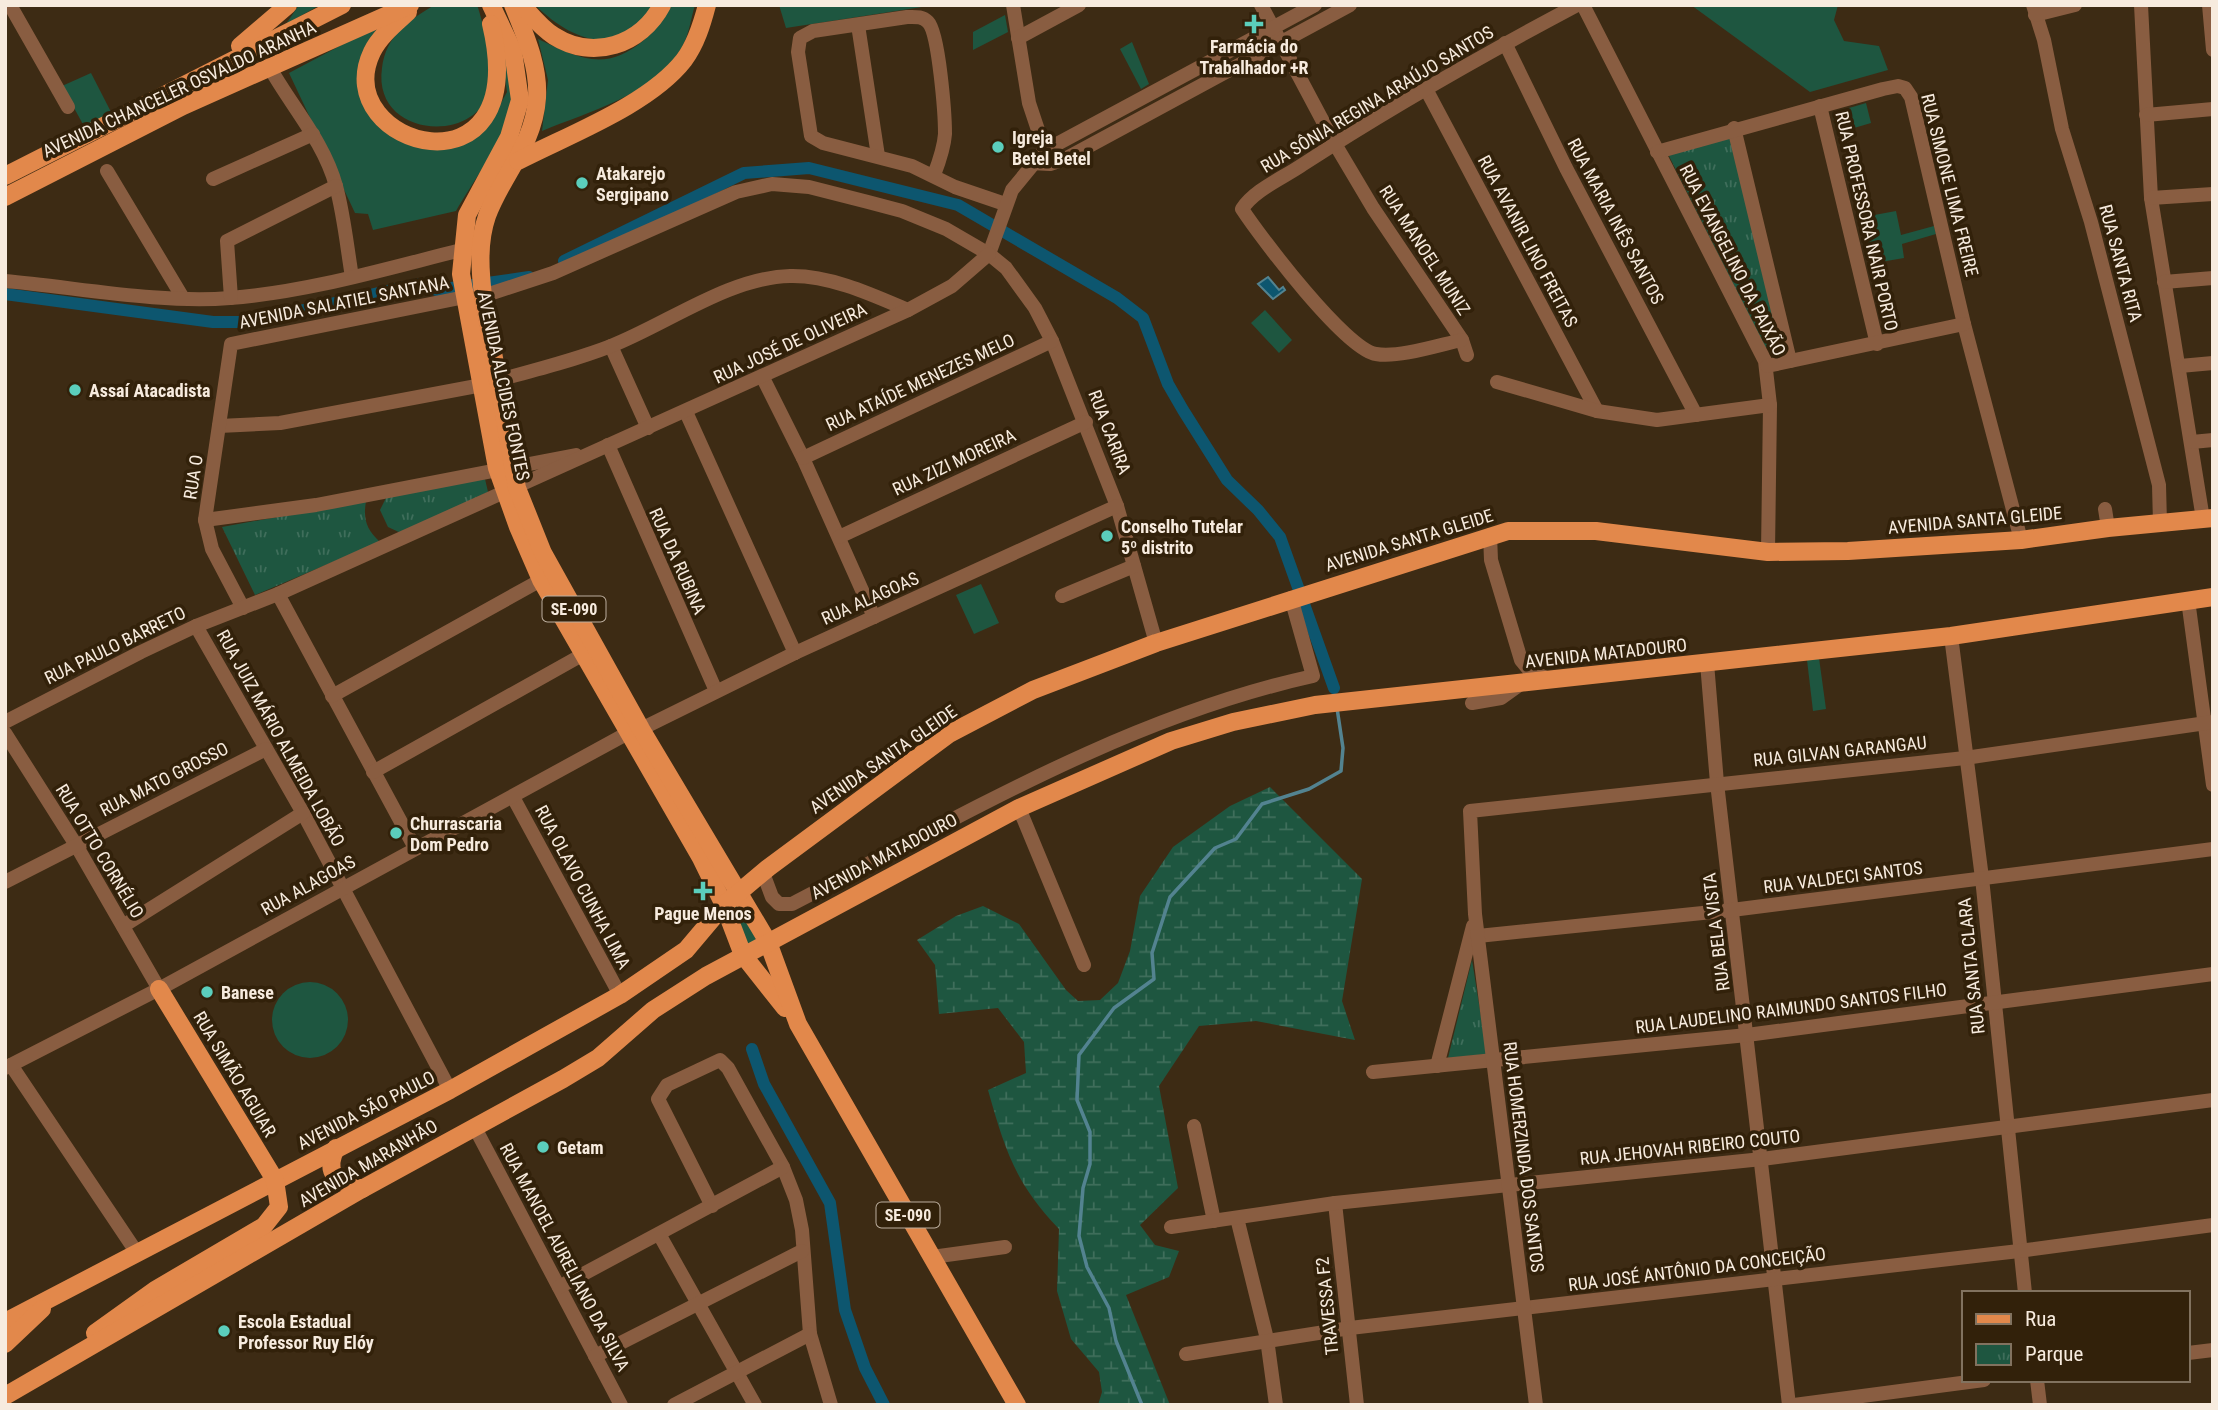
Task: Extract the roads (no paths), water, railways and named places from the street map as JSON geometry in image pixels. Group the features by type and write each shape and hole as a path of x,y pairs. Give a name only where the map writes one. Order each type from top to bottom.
{"main road":[{"path":"218,67 228,54 262,30 288,5"},
{"name":"AVENIDA CHANCELER OSVALDO ARANHA","path":"5,176 342,5"},
{"path":"413,5 381,38 371,53 367,74 369,92 381,115 400,134 420,141 437,142 460,138 470,131 482,120 497,93 499,58 491,23 491,6"},
{"name":"AVENIDA CHANCELER OSVALDO ARANHA","path":"5,197 100,147 413,5"},
{"name":"AVENIDA ALCIDES FONTES","path":"471,290 481,270 481,242 487,216 518,161 532,126 537,97 533,61 513,5"},
{"path":"522,5 555,37 596,49 617,46 635,36 649,24 662,5"},
{"path":"518,161 627,104 674,70 690,49 707,5"},
{"name":"AVENIDA ALCIDES FONTES","path":"491,6 513,51 520,100 509,137 467,215 461,250 511,490 541,580 582,655 739,893"},
{"name":"AVENIDA ALCIDES FONTES","path":"511,490 724,905"},
{"name":"AVENIDA SANTA GLEIDE","path":"724,905 897,770 988,711 1033,690 1156,643 1490,535 1508,531 1596,531 1768,552 1848,551 2021,540 2108,527 2208,519"},
{"name":"AVENIDA MATADOURO","path":"743,955 1019,808 1171,741 1233,722 1353,700 1951,636 2213,597"},
{"name":"SE-090","path":"739,893 768,942 798,1024"},
{"name":"SE-090","path":"724,905 743,955 798,1024 1017,1405"},
{"name":"AVENIDA SÃO PAULO","path":"5,1322 450,1090 620,995 686,950 724,905"},
{"name":"AVENIDA MARANHÃO","path":"5,1396 362,1189 598,1058 653,1010 743,955"},
{"name":"RUA SIMÃO AGUIAR","path":"159,989 275,1180"},
{"path":"336,1148 330,1163 332,1173 344,1183 362,1189"},
{"path":"42,1375 155,1290 269,1222 279,1207 275,1180"},
{"path":"5,1344 57,1294"}],"street":[{"path":"5,9 11,5 68,107"},
{"path":"1013,5 1029,103 1047,158"},
{"path":"1018,38 1079,5"},
{"name":"RUA MANOEL MUNIZ","path":"1244,213 1337,327 1369,352 1386,354 1462,340 1335,144 1261,5"},
{"path":"991,248 1005,204 1031,163 1047,158 1315,5"},
{"path":"1047,158 1065,159 1350,5"},
{"name":"RUA SÔNIA REGINA ARAÚJO SANTOS","path":"1244,213 1243,206 1256,195 1335,144 1505,43 1577,5"},
{"name":"RUA EVANGELINO DA PAIXÃO","path":"1583,5 1767,366 1770,405 1768,552"},
{"path":"2034,10 2075,5"},
{"path":"2141,5 2151,198 2192,442 2208,519"},
{"path":"2209,5 2213,50"},
{"name":"RUA SANTA RITA","path":"2034,10 2044,40 2062,129 2091,222 2159,485 2160,523"},
{"path":"934,175 944,144 945,123 930,25 922,18 914,17 813,31 800,38 798,51 811,136 823,143 878,156 934,175 955,187 1005,204"},
{"path":"858,24 878,156"},
{"name":"RUA MARIA INÊS SANTOS","path":"1505,43 1566,168 1696,415"},
{"path":"270,68 313,134 336,186 352,277"},
{"name":"RUA SIMONE LIMA FREIRE","path":"1657,152 1734,128 1883,89 1898,86 1905,88 1911,97 1964,324 2021,540"},
{"name":"RUA AVANIR LINO FREITAS","path":"1426,89 1597,411"},
{"name":"RUA PROFESSORA NAIR PORTO","path":"1820,106 1877,344"},
{"path":"2147,115 2213,108"},
{"path":"1734,128 1790,361"},
{"path":"213,179 313,134"},
{"path":"107,171 183,298"},
{"name":"AVENIDA SALATIEL SANTANA","path":"230,344 553,273 736,192 772,184 809,187 902,211 991,248"},
{"path":"231,298 227,241 336,186"},
{"path":"2151,198 2213,194"},
{"name":"RUA JOSÉ DE OLIVEIRA","path":"243,608 686,412 908,310 952,286 991,248"},
{"name":"RUA CARIRA","path":"991,248 1016,280 1052,341 1086,422 1117,506 1156,643"},
{"path":"5,281 183,298 231,298 352,277 461,250"},
{"path":"219,426 281,423 490,383 611,346 740,287 772,277 794,275 825,281 908,310"},
{"path":"2164,282 2213,278"},
{"path":"1767,366 1964,324"},
{"path":"1462,340 1467,355"},
{"name":"RUA ATAÍDE MENEZES MELO","path":"803,458 1052,341"},
{"name":"RUA O","path":"230,344 205,520 212,549 243,608"},
{"path":"611,346 648,429"},
{"path":"2180,366 2213,363"},
{"path":"762,376 803,458 874,617"},
{"path":"1497,382 1597,411 1657,420 1770,405"},
{"path":"686,412 795,653"},
{"name":"RUA ZIZI MOREIRA","path":"839,537 1086,422"},
{"path":"2192,442 2213,440"},
{"name":"RUA JOSÉ DE OLIVEIRA","path":"205,520 316,505 602,448"},
{"name":"RUA DA RUBINA","path":"602,448 716,691"},
{"name":"RUA ALAGOAS","path":"8,1066 159,989 634,731 795,653 1117,506"},
{"path":"2105,509 2108,527"},
{"path":"1490,535 1492,561 1521,660 1530,671 1546,678"},
{"path":"1062,596 1134,566"},
{"path":"332,696 541,580"},
{"path":"278,594 415,848"},
{"path":"762,873 772,897 779,904 792,904 1056,767 1247,691 1313,676 1293,598"},
{"path":"2188,600 2209,723 2213,785"},
{"name":"RUA PAULO BARRETO","path":"5,723 197,626 243,608"},
{"name":"RUA JUIZ MÁRIO ALMEIDA LOBÃO","path":"197,626 303,813 450,1090"},
{"name":"RUA SANTA CLARA","path":"1951,636 1982,878 2025,1291"},
{"path":"373,772 582,655"},
{"name":"RUA BELA VISTA","path":"1707,663 1717,783 1791,1405"},
{"path":"1472,704 1501,698 1523,683"},
{"name":"RUA GILVAN GARANGAU","path":"1471,811 1965,758 2209,723"},
{"name":"RUA OTTO CORNÉLIO","path":"5,733 76,845 159,989"},
{"name":"RUA MATO GROSSO","path":"5,882 266,749"},
{"name":"RUA OLAVO CUNHA LIMA","path":"513,797 620,995"},
{"path":"1019,808 1084,965"},
{"name":"RUA HOMERZINDA DOS SANTOS","path":"1471,811 1475,914 1536,1405"},
{"path":"123,926 303,813"},
{"name":"RUA VALDECI SANTOS","path":"1478,936 1732,910 2213,849"},
{"name":"RUA HOMERZINDA DOS SANTOS","path":"1437,1066 1475,914"},
{"name":"RUA LAUDELINO RAIMUNDO SANTOS FILHO","path":"1373,1072 1747,1035 2213,974"},
{"path":"712,1206 658,1101 659,1094 667,1086 706,1065 722,1061 783,1167 801,1219 810,1334 831,1405"},
{"path":"8,1066 137,1253"},
{"name":"RUA JEHOVAH RIBEIRO COUTO","path":"1171,1227 1335,1203 1762,1159 2213,1100"},
{"name":"RUA MANOEL AURELIANO DA SILVA","path":"474,1126 621,1405"},
{"path":"1194,1126 1214,1221"},
{"path":"559,1287 783,1167"},
{"name":"TRAVESSA F2","path":"1335,1203 1357,1405"},
{"path":"1237,1218 1267,1339 1276,1405"},
{"name":"RUA JOSÉ ANTÔNIO DA CONCEIÇÃO","path":"1186,1354 1267,1339 1350,1328 2019,1251 2213,1225"},
{"path":"659,1234 755,1405"},
{"path":"932,1257 1005,1247"},
{"path":"595,1356 802,1251"},
{"path":"674,1405 810,1334"},
{"path":"2190,1353 2213,1350"},
{"path":"1791,1405 1969,1382"},
{"path":"2036,1382 2040,1405"}],"water":[{"path":"1268,277 1279,290 1283,287 1285,290 1273,299 1258,284"}],"waterway":[{"path":"564,261 744,173 809,168 958,205 1117,298 1143,318 1168,384 1183,410 1227,480 1258,510 1280,537 1334,688"},
{"path":"5,294 213,322 251,322 418,284 437,290 529,277"},
{"path":"1142,1405 1116,1341 1109,1308 1087,1267 1079,1236 1083,1188 1090,1164 1090,1132 1077,1100 1079,1055 1114,1008 1154,979 1152,953 1170,897 1215,848 1236,839 1262,804 1309,789 1341,771 1343,748 1337,708"},
{"path":"752,1049 764,1084 830,1203 845,1310 865,1368 884,1405"}],"place":[{"name":"Farmácia do Trabalhador +R","path":"1254,24"},
{"name":"Igreja Betel Betel","path":"998,147"},
{"name":"Atakarejo Sergipano","path":"582,183"},
{"name":"Assaí Atacadista","path":"75,390"},
{"name":"Conselho Tutelar 5º distrito","path":"1107,536"},
{"name":"Churrascaria Dom Pedro","path":"396,833"},
{"name":"Pague Menos","path":"703,891"},
{"name":"Banese","path":"207,992"},
{"name":"Getam","path":"543,1147"},
{"name":"Escola Estadual Professor Ruy Elóy","path":"224,1331"}]}
